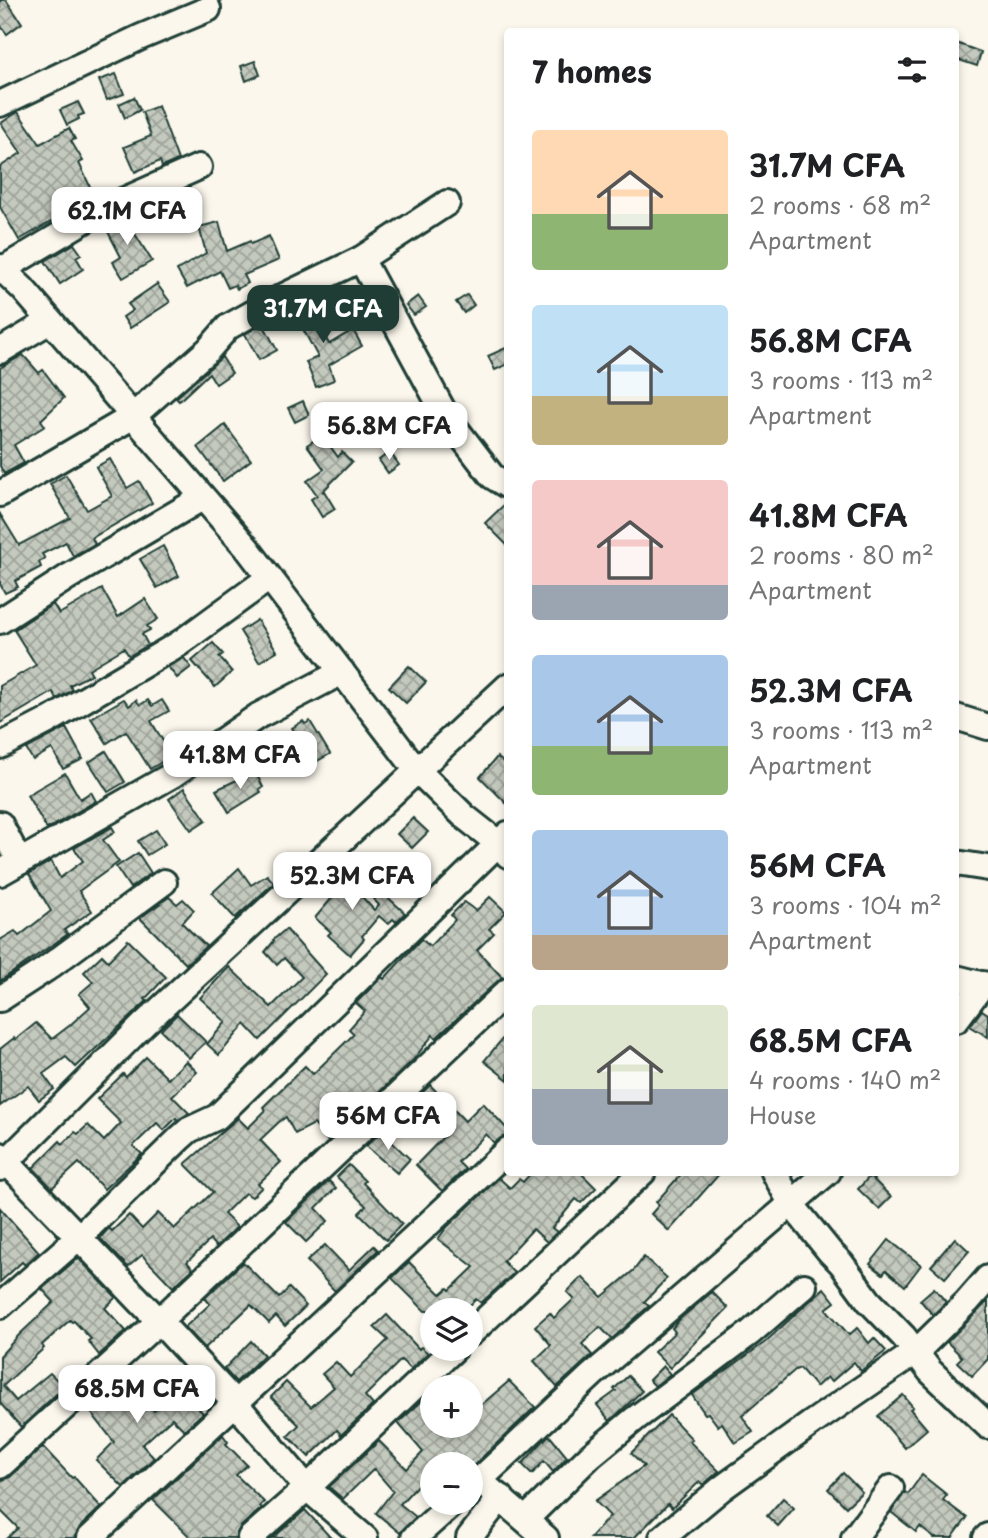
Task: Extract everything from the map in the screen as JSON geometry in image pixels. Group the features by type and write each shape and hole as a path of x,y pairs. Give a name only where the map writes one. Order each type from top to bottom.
{"street":[{"path":"0,104 141,37 208,9"},
{"path":"0,1306 79,1237 188,1130 217,1117 504,844 465,817 416,769 247,548 2,268 100,211 199,167"},
{"path":"0,494 132,417 208,350 228,327 282,297 361,259 447,203"},
{"path":"361,259 446,416 492,476 504,484"},
{"path":"0,351 50,321"},
{"path":"0,621 68,576 202,498"},
{"path":"0,746 50,720 180,642 269,578"},
{"path":"0,824 10,867 174,774 258,716 342,672"},
{"path":"365,1538 307,1488 236,1404 159,1321 2,1162 144,1024 504,690"},
{"path":"959,719 988,727"},
{"path":"959,863 988,868"},
{"path":"0,999 46,970 164,882"},
{"path":"959,979 985,985 959,1016"},
{"path":"0,1466 159,1321 504,995"},
{"path":"90,1538 504,1154"},
{"path":"483,1322 639,1176"},
{"path":"776,1176 793,1205 869,1301 917,1351 930,1371 988,1426"},
{"path":"483,1477 592,1375 824,1176"},
{"path":"662,1538 713,1494 917,1351 988,1278"},
{"path":"526,1519 590,1456 739,1341 804,1286"},
{"path":"250,1538 441,1361"},
{"path":"483,1488 501,1497 546,1538"},
{"path":"854,1538 891,1488"},
{"path":"469,1538 501,1497"},
{"path":"414,1538 440,1515"}],"building":[{"path":"0,0 6,0 22,23 7,34 0,25"},
{"path":"959,44 981,52 977,66 959,60"},
{"path":"255,61 260,75 246,81 241,66"},
{"path":"116,74 124,94 107,100 99,80"},
{"path":"134,97 140,110 125,118 119,104"},
{"path":"78,102 84,114 67,125 60,110"},
{"path":"158,106 178,160 162,167 160,161 135,172 124,147 151,136 142,112"},
{"path":"18,112 40,144 69,128 75,139 71,141 83,161 79,163 95,197 19,240 0,207 0,167 21,153 1,123"},
{"path":"127,215 152,261 123,278 113,262 121,257 105,226"},
{"path":"219,222 227,251 269,236 279,260 244,275 248,283 237,289 235,285 228,288 220,271 187,288 177,270 206,253 199,227"},
{"path":"74,244 81,254 76,257 83,269 60,284 45,261"},
{"path":"157,284 170,302 130,328 123,317 133,310 128,304"},
{"path":"467,295 474,305 464,313 456,302"},
{"path":"418,296 426,307 414,315 406,305"},
{"path":"310,300 319,317 315,319 329,344 353,330 362,346 329,365 334,380 316,387 306,362 318,357 292,309"},
{"path":"263,324 277,350 259,360 245,334"},
{"path":"504,349 504,366 495,370 488,356"},
{"path":"23,355 39,373 43,370 64,398 41,420 45,426 14,445 24,463 4,474 0,466 0,368"},
{"path":"222,357 232,373 216,384 209,373 179,401 176,398"},
{"path":"303,401 309,415 295,422 288,408"},
{"path":"394,417 402,430 382,442 374,428"},
{"path":"225,425 251,460 223,481 198,447"},
{"path":"322,435 338,457 342,452 352,462 322,492 324,491 335,509 322,517 311,499 317,495 307,481 324,469 307,445"},
{"path":"390,452 399,465 388,473 379,460"},
{"path":"110,459 127,488 139,481 152,503 92,538 95,544 73,556 66,542 42,554 45,559 39,562 41,567 15,581 18,587 5,593 0,584 0,514 19,545 70,518 50,484 66,475 87,510 112,496 96,467"},
{"path":"504,505 504,542 485,523"},
{"path":"163,546 179,576 157,588 140,559"},
{"path":"102,589 118,617 145,599 158,619 147,626 150,630 142,634 148,645 129,656 124,648 89,669 92,674 70,685 72,690 57,699 53,692 0,723 0,686 36,665 14,630 53,604 59,614"},
{"path":"257,620 277,651 259,662 240,631"},
{"path":"213,643 223,654 219,657 232,672 215,687 192,661"},
{"path":"184,658 191,667 177,678 168,667"},
{"path":"409,666 426,682 406,703 389,687"},
{"path":"124,699 129,706 136,700 140,705 148,700 152,706 162,700 169,711 151,721 172,756 150,769 126,731 107,743 91,718"},
{"path":"303,721 305,724 310,721 330,754 312,764 292,728"},
{"path":"66,728 83,759 63,769 52,749 33,760 26,749"},
{"path":"106,751 125,782 108,792 89,762"},
{"path":"497,757 504,763 504,801 480,777"},
{"path":"255,771 263,787 259,789 261,792 229,812 216,790"},
{"path":"65,773 80,799 91,792 96,801 47,829 27,795"},
{"path":"184,788 206,820 191,830 169,799"},
{"path":"413,818 428,832 412,848 397,834"},
{"path":"112,827 115,832 103,840 119,862 79,891 92,911 64,930 68,934 0,981 0,940 15,931 19,936 51,911 29,874 51,861 60,878 83,861 74,848"},
{"path":"156,830 165,844 147,855 138,841"},
{"path":"138,853 151,873 130,888 116,867"},
{"path":"239,868 251,885 267,875 274,883 235,918 212,893"},
{"path":"336,869 343,876 347,872 356,883 352,886 374,910 379,905 374,900 382,892 405,913 396,922 393,919 388,924 379,916 350,955 328,935 331,932 315,918 332,898 320,884"},
{"path":"169,897 177,904 183,899 194,910 182,923 206,946 186,964 140,918"},
{"path":"490,897 504,910 504,914 489,929 494,933 477,950 502,977 436,1038 433,1035 413,1060 328,1141 314,1124 295,1134 286,1117 279,1122 260,1140 281,1162 258,1184 262,1187 252,1197 245,1193 224,1214 237,1227 216,1247 210,1240 187,1262 193,1269 173,1287 142,1255 128,1267 100,1238 109,1228 112,1231 129,1215 142,1229 158,1213 174,1229 213,1192 185,1164 238,1118 248,1128 266,1110 263,1107 305,1066 313,1074 354,1034 349,1029 365,1011 356,1003 382,977 384,979 421,939 430,946 455,920 451,915 464,902 476,911"},
{"path":"286,929 326,974 260,1040 245,1024 219,1055 207,1044 226,1022 200,998 229,967 271,1007 302,977 284,958 277,965 265,952 273,940"},
{"path":"128,940 166,977 145,999 147,1001 76,1067 66,1057 43,1074 54,1089 39,1100 28,1086 0,1106 0,1049 36,1023 52,1039 69,1026 90,1007 79,994 93,982 84,972 102,955 108,961"},
{"path":"982,1010 988,1014 988,1037 970,1026"},
{"path":"177,1014 206,1042 189,1058 161,1030"},
{"path":"504,1037 504,1077 484,1061"},
{"path":"146,1057 168,1079 186,1061 197,1072 172,1096 189,1113 178,1120 176,1118 164,1130 157,1123 133,1146 142,1154 104,1189 79,1163 52,1188 33,1168 60,1141 63,1144 75,1132 78,1134 88,1125 104,1141 121,1123 97,1099 123,1074 126,1077"},
{"path":"430,1085 465,1121 483,1103 504,1126 504,1138 494,1143 486,1134 458,1162 465,1169 442,1191 416,1165 448,1132 417,1098"},
{"path":"381,1132 410,1159 397,1173 366,1146"},
{"path":"349,1165 402,1224 386,1240 359,1213 366,1206 337,1177"},
{"path":"528,1176 584,1176 596,1188 581,1203 576,1199 552,1228 557,1232 547,1242 533,1229 503,1261 514,1273 483,1301 483,1298 420,1298 420,1306 392,1278 409,1262 441,1294 448,1288 450,1290 474,1267 438,1239 447,1227 499,1178 510,1188 519,1179 523,1182"},
{"path":"679,1176 717,1176 669,1231 651,1214 659,1205 656,1202"},
{"path":"870,1176 891,1197 879,1209 858,1189"},
{"path":"329,1181 336,1188 316,1208 328,1221 306,1242 286,1222"},
{"path":"0,1208 39,1252 25,1265 22,1262 0,1282"},
{"path":"955,1238 969,1251 945,1278 931,1266"},
{"path":"889,1240 921,1265 905,1286 886,1270 883,1274 870,1264"},
{"path":"325,1245 349,1270 374,1246 378,1250 335,1291 307,1261"},
{"path":"644,1257 667,1278 644,1302 649,1306 612,1339 600,1327 582,1344 592,1355 557,1387 534,1361 551,1345 535,1326 550,1313 554,1318 574,1299 567,1292 582,1277 602,1297 634,1270"},
{"path":"78,1258 116,1297 105,1308 126,1331 99,1355 88,1341 91,1339 70,1320 42,1345 44,1348 3,1386 16,1401 50,1373 64,1387 21,1427 0,1403 0,1356 54,1302 42,1289"},
{"path":"243,1262 279,1298 289,1288 306,1306 285,1326 276,1316 269,1323 251,1305 205,1348 185,1327 210,1304 205,1298"},
{"path":"824,1288 835,1302 826,1309 849,1335 857,1328 869,1343 874,1338 886,1351 861,1371 854,1362 831,1382 827,1377 816,1387 800,1368 795,1370 742,1416 753,1432 735,1443 722,1423 718,1426 708,1413 705,1414 692,1395 764,1343"},
{"path":"934,1288 946,1302 933,1315 920,1300"},
{"path":"712,1292 728,1308 670,1368 654,1352 675,1332 672,1328 681,1318"},
{"path":"988,1301 988,1359 972,1376 957,1362 962,1357 947,1342"},
{"path":"387,1315 420,1348 420,1361 411,1369 401,1360 365,1396 373,1405 341,1435 337,1430 309,1457 288,1436 299,1425 271,1397 286,1382 311,1407 334,1387 322,1374 336,1362 350,1377 388,1340 374,1327"},
{"path":"251,1341 264,1355 236,1382 224,1369"},
{"path":"663,1366 670,1374 655,1386 649,1380"},
{"path":"123,1374 154,1411 184,1384 204,1405 199,1409 203,1413 184,1430 172,1418 142,1445 154,1458 123,1487 96,1460 114,1442 87,1407"},
{"path":"628,1376 642,1391 610,1421 597,1405 616,1391 614,1389"},
{"path":"509,1381 535,1407 483,1457 483,1452 423,1452 398,1423 420,1403 420,1438 483,1438 483,1403"},
{"path":"903,1395 913,1407 910,1409 927,1429 905,1448 878,1416"},
{"path":"669,1415 692,1439 689,1441 719,1471 703,1485 700,1482 697,1484 672,1508 668,1504 634,1538 590,1538 610,1516 595,1501 644,1466 631,1453"},
{"path":"223,1435 228,1442 226,1444 247,1465 236,1475 264,1502 260,1506 262,1508 240,1527 236,1538 191,1538 153,1500"},
{"path":"549,1435 567,1457 553,1472 544,1461 532,1474 522,1464"},
{"path":"379,1441 407,1469 420,1455 420,1482 400,1504 416,1517 400,1533 376,1513 393,1491 374,1469 343,1499 329,1487"},
{"path":"43,1447 101,1507 80,1527 74,1538 7,1538 18,1528 0,1510 0,1480 10,1477"},
{"path":"843,1473 862,1492 846,1507 828,1489"},
{"path":"922,1475 947,1495 943,1500 967,1518 952,1538 934,1538 920,1527 916,1532 891,1512 905,1492 908,1494"},
{"path":"783,1498 794,1508 778,1526 767,1516"},
{"path":"305,1510 331,1538 273,1538"}]}
